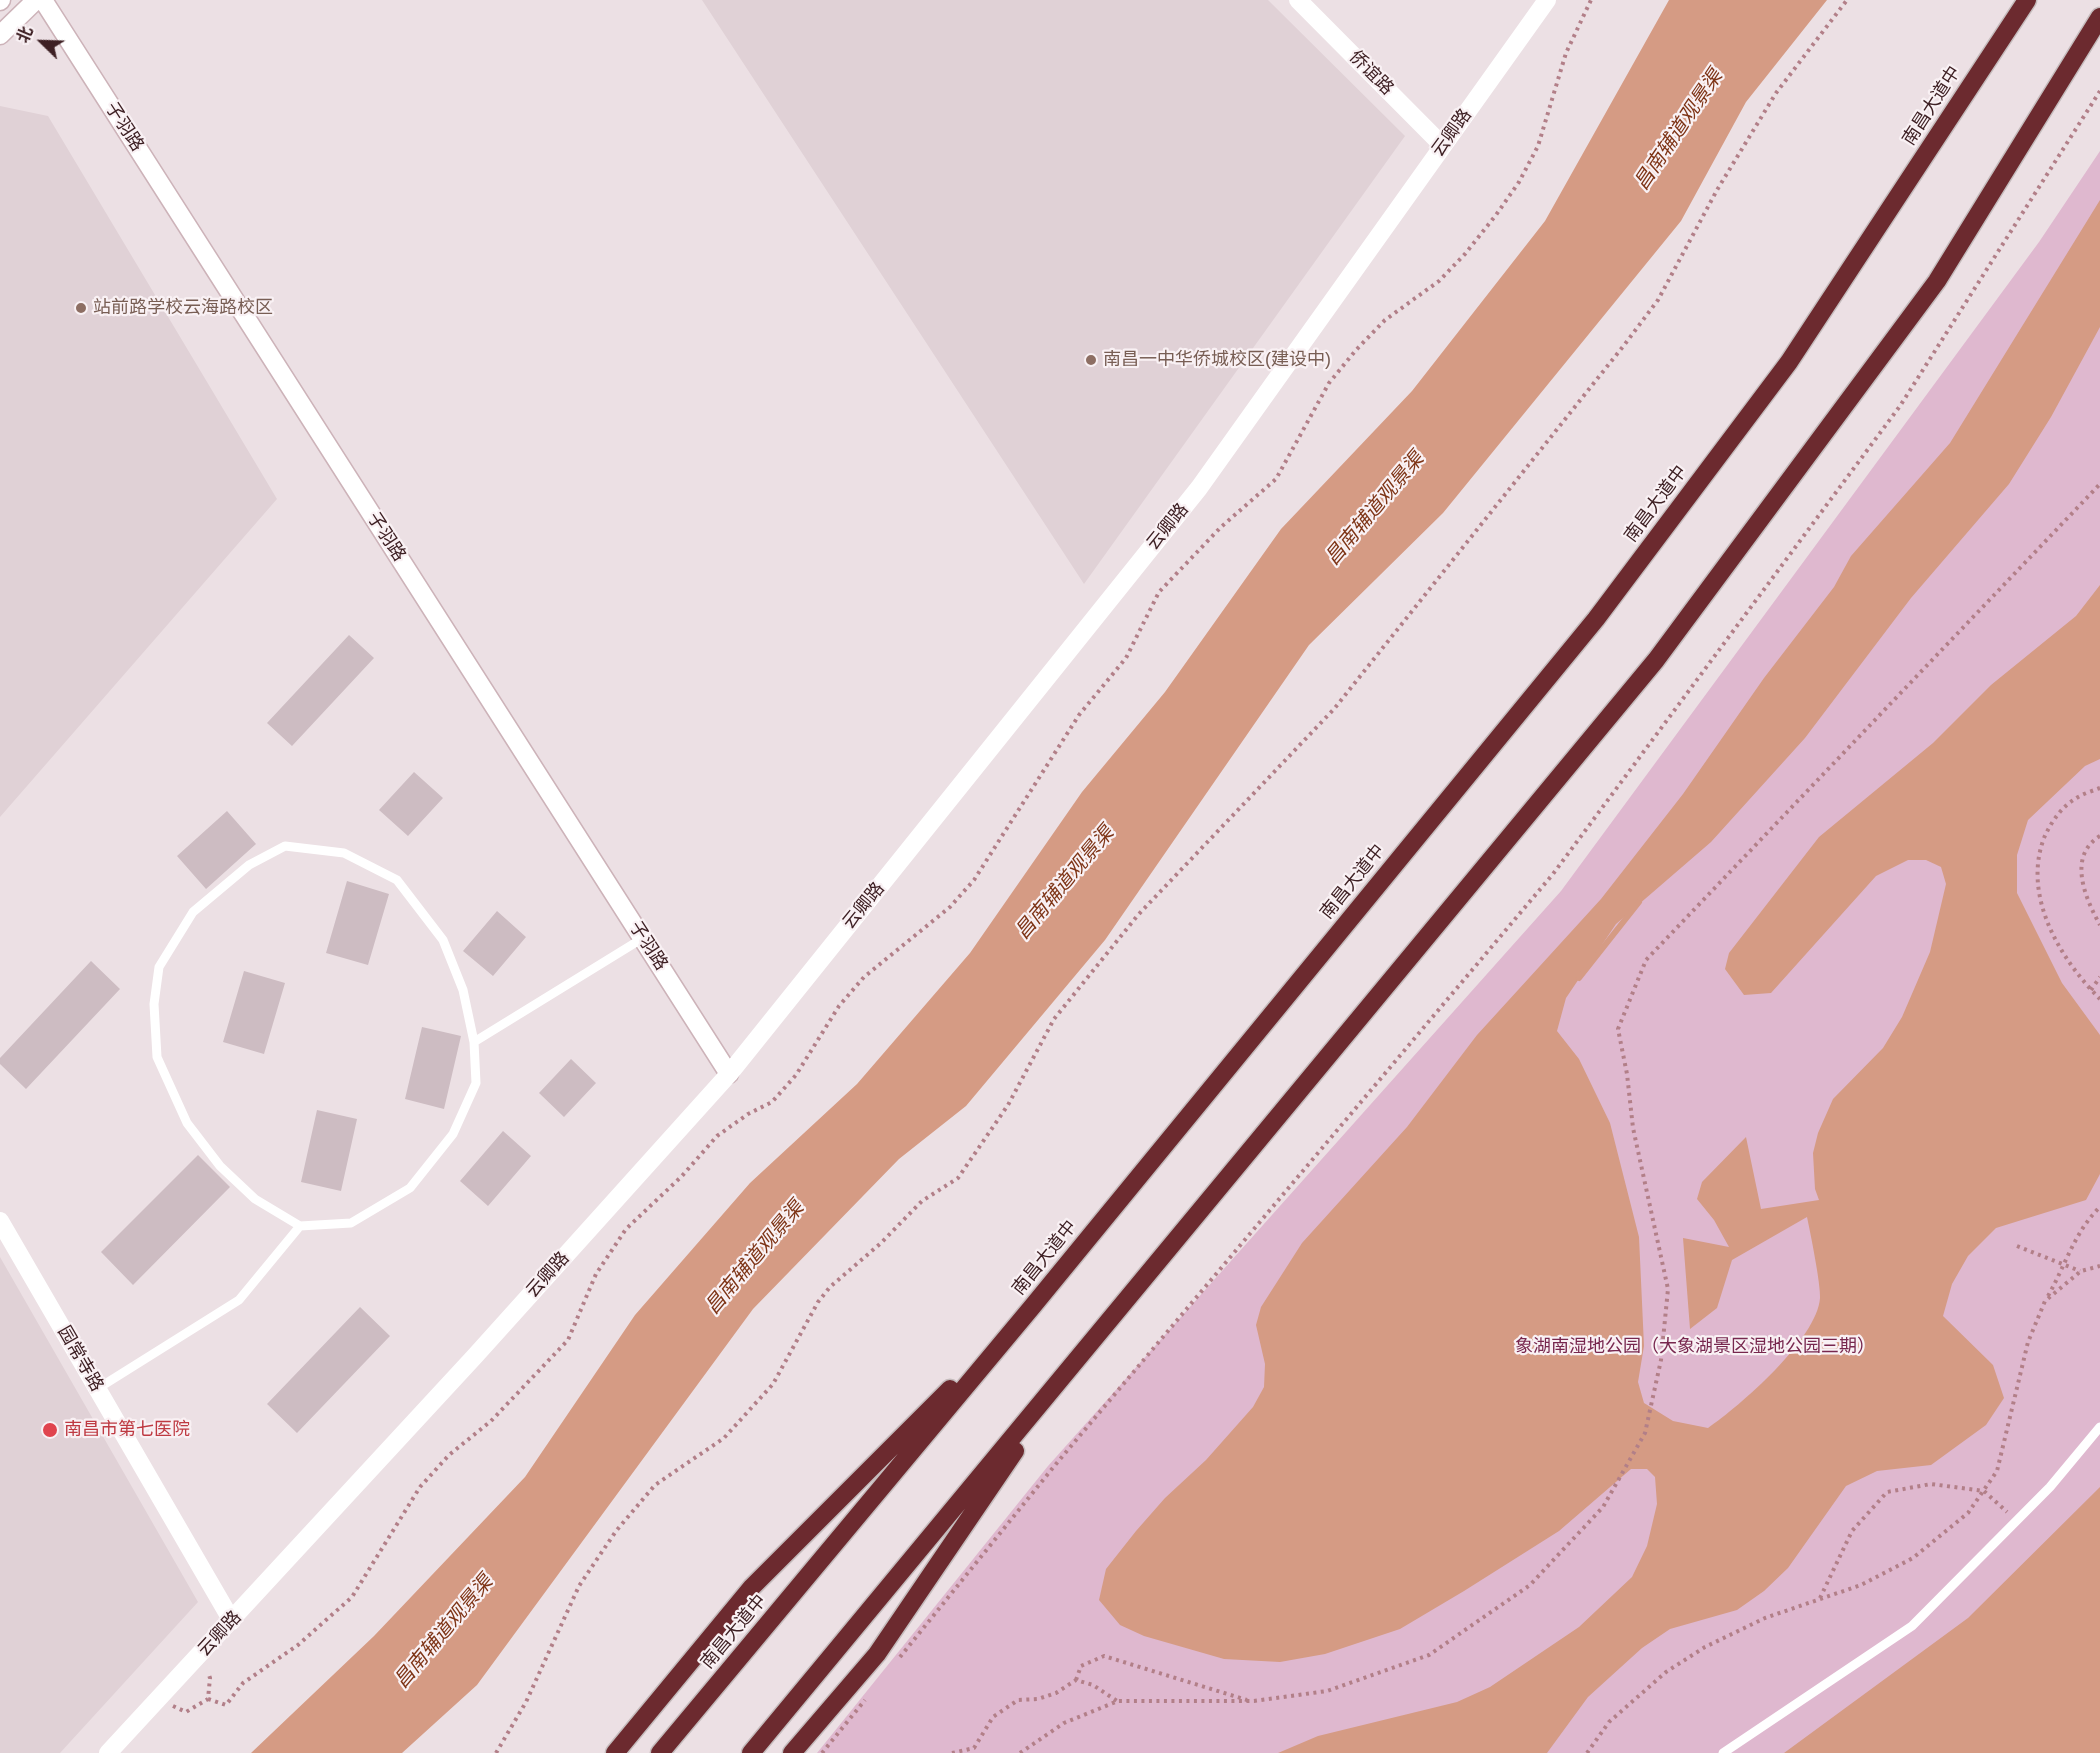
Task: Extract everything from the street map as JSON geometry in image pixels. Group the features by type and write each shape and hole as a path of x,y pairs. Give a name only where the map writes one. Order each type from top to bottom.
{"highway":[{"name":"南昌大道中","path":"660,1753 1032,1307 1603,609 1789,362 2027,0"},
{"path":"751,1753 1656,660 1937,281 2100,17"},
{"path":"615,1753 752,1587 1032,1307"},
{"path":"792,1753 878,1654 1073,1364"}],"street":[{"path":"0,35 36,0"},
{"name":"子羽路","path":"43,0 729,1074"},
{"name":"侨谊路","path":"1298,0 1443,147"},
{"name":"云卿路","path":"108,1753 232,1621 729,1074 1198,488 1547,0"},
{"name":"园常寺路","path":"0,1221 232,1621"}],"lane":[{"path":"285,846 344,853 397,880 443,939 463,990 474,1042 476,1083 453,1134 410,1188 351,1223 300,1226 255,1199 220,1166 187,1122 157,1057 154,1004 159,967 193,912 249,865 285,846"},
{"path":"474,1042 642,938"},
{"path":"97,1389 239,1300 300,1226"},
{"path":"1723,1753 1912,1626 2050,1487 2100,1427"}],"path":[{"path":"159,1699 186,1712 208,1699 226,1705 243,1683 298,1645 352,1597 420,1487 449,1455 491,1421 568,1340 596,1274 626,1229 682,1176 717,1136 748,1114 772,1102 796,1075 839,1006 864,977 950,907 974,880 1079,715 1126,658 1159,592 1221,527 1276,479 1329,382 1356,350 1385,320 1439,280 1465,254 1496,215 1519,182 1538,146 1566,53 1591,0"},
{"path":"496,1753 526,1702 579,1586 616,1531 655,1485 724,1438 773,1384 818,1302 830,1287 881,1243 922,1201 958,1178 1008,1106 1054,1019 1138,915 1334,709 1625,344 1658,300 1718,190 1776,93 1846,0"},
{"path":"895,1663 1056,1464 1552,874 1900,406 2100,91"},
{"path":"1020,1753 1064,1723 1118,1701 1254,1701 1327,1691 1429,1655 1530,1585 1603,1507 1645,1434 1661,1360 1668,1289 1633,1128 1628,1074 1618,1029 1646,960 2100,484"},
{"path":"2100,788 2073,800 2049,824 2038,854 2038,898 2051,929 2080,979 2100,999"},
{"path":"2100,836 2089,843 2081,861 2081,878 2088,904 2100,925"},
{"path":"2091,990 2100,977"},
{"path":"1587,1753 1609,1722 1666,1672 1705,1647 1765,1618 1861,1585 1913,1558 1968,1513 1997,1471 2028,1342 2045,1300 2065,1267 2088,1218 2100,1207"},
{"path":"2017,1246 2065,1267 2081,1271"},
{"path":"2045,1300 2081,1271 2100,1266"},
{"path":"1819,1599 1852,1531 1887,1492 1931,1484 1983,1491 2016,1521"},
{"path":"201,1654 210,1678 208,1699"},
{"path":"952,1753 974,1748 993,1717 1018,1700 1056,1694 1076,1680 1081,1666 1104,1656 1254,1701"},
{"path":"1076,1680 1093,1685 1118,1701"},
{"path":"822,1753 866,1699"}],"shaded area":[{"name":"南昌一中华侨城校区(建设中)","path":"702,0 1268,0 1405,136 1084,584"},
{"name":"站前路学校云海路校区","path":"0,106 48,116 277,499 0,817"},
{"name":"南昌市第七医院","path":"0,1257 198,1602 60,1753 0,1753"}],"green space":[{"name":"象湖南湿地公园（大象湖景区湿地公园三期）","path":"2100,151 2100,1523 1847,1753 817,1753 1048,1466 1561,891 2039,242"}],"water":[{"name":"昌南辅道观景渠","path":"1669,0 1827,0 1746,102 1681,221 1443,513 1309,645 1105,940 966,1106 899,1159 753,1309 477,1685 402,1753 251,1753 374,1636 525,1477 635,1315 750,1183 857,1084 970,953 1082,792 1165,692 1281,529 1412,391 1545,221"},
{"path":"2100,200 2100,327 2051,417 2009,484 1911,598 1805,738 1711,842 1616,924 1566,998 1557,1031 1579,1059 1610,1123 1639,1237 1644,1346 1638,1382 1644,1403 1673,1421 1708,1428 1757,1388 1792,1351 1806,1333 1816,1314 1820,1291 1807,1217 1732,1260 1717,1308 1690,1329 1683,1238 1729,1247 1714,1220 1697,1199 1702,1182 1746,1137 1761,1209 1819,1200 1815,1189 1813,1153 1818,1133 1833,1099 1883,1048 1902,1017 1930,952 1946,884 1941,867 1926,860 1908,860 1876,876 1771,993 1744,995 1725,969 1729,953 1819,837 1933,743 1991,685 2076,616 2100,585 2100,759 2085,766 2028,820 2017,855 2017,893 2062,983 2100,1035 2100,1174 2086,1200 1996,1228 1968,1256 1952,1284 1943,1316 1993,1365 2004,1398 1986,1425 1931,1465 1877,1471 1846,1486 1788,1568 1764,1591 1737,1610 1670,1629 1642,1648 1588,1697 1547,1753 1278,1753 1318,1736 1457,1702 1490,1687 1579,1627 1632,1577 1647,1546 1657,1504 1655,1477 1647,1469 1631,1469 1559,1531 1400,1629 1325,1654 1280,1662 1224,1659 1144,1636 1120,1625 1099,1600 1106,1569 1165,1498 1206,1460 1253,1407 1264,1387 1265,1364 1256,1325 1261,1307 1302,1243 1407,1127 1477,1035 1601,899 1683,794 1764,678 1834,587 1851,556 1950,443"},
{"path":"2100,1487 2100,1753 1784,1753 1968,1618"}],"building":[{"path":"349,635 374,658 292,746 267,723"},
{"path":"414,772 443,798 408,836 379,810"},
{"path":"227,811 256,844 206,889 177,856"},
{"path":"347,881 389,894 368,965 326,953"},
{"path":"497,911 526,937 493,976 463,951"},
{"path":"91,961 120,989 26,1089 0,1064 0,1058"},
{"path":"244,971 285,983 264,1054 223,1042"},
{"path":"422,1027 461,1036 444,1109 405,1099"},
{"path":"571,1059 596,1083 564,1117 539,1093"},
{"path":"317,1110 357,1119 341,1191 301,1182"},
{"path":"503,1131 531,1156 488,1206 460,1181"},
{"path":"198,1155 230,1187 133,1285 101,1252"},
{"path":"360,1307 390,1336 297,1433 267,1404"}],"waterway":[{"path":"1579,978 1639,902"}],"place":[{"name":"站前路学校云海路校区","path":"81,308"},
{"name":"南昌一中华侨城校区(建设中)","path":"1091,360"},
{"name":"南昌市第七医院","path":"50,1430"}]}
